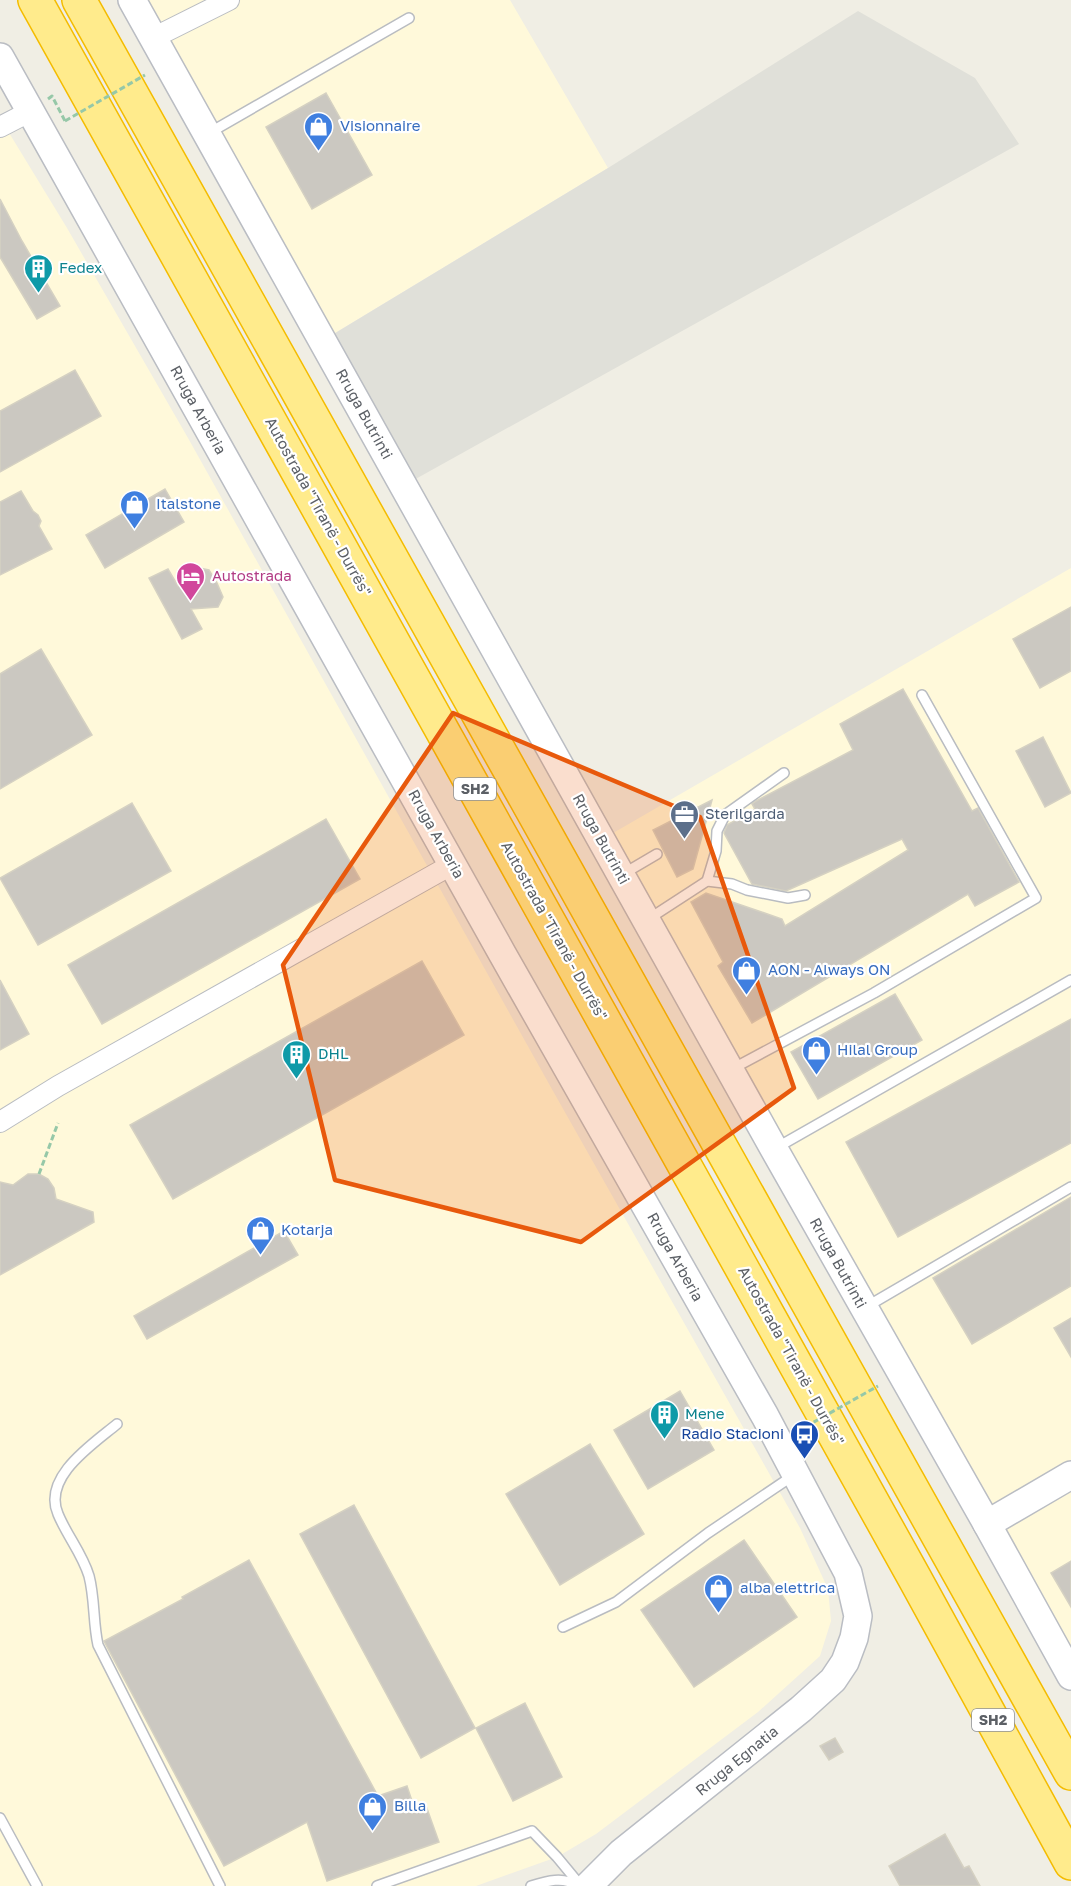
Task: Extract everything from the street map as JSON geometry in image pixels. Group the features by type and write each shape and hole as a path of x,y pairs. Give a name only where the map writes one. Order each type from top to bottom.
{"highway":[{"name":"Autostrada \"Tiranë - Durrës\"","path":"36,0 1071,1863"},
{"name":"SH2","path":"79,0 1071,1773"}],"main road":[{"name":"Rruga Butrinti","path":"132,0 774,1149 864,1308 921,1396 987,1524 1071,1676"},
{"name":"Rruga Arberia","path":"0,57 41,103 453,864 796,1474 848,1573 858,1616"},
{"path":"987,1524 1071,1475"},
{"name":"Rruga Egnatia","path":"588,1886 621,1852 820,1694 845,1662 854,1638 858,1616"}],"street":[{"path":"153,38 229,0"},
{"path":"0,127 41,103"},
{"path":"0,1122 58,1086 453,864"}],"lane":[{"path":"207,134 409,18"},
{"path":"730,1070 873,993 1036,898 922,695"},
{"path":"707,881 716,851 717,831 725,815 784,772"},
{"path":"621,875 657,854"},
{"path":"646,920 707,881 732,884 747,890 788,898 805,895"},
{"path":"774,1149 1071,980"},
{"path":"864,1308 1071,1187"},
{"path":"117,1424 63,1473 55,1495 57,1513 81,1554 89,1578 94,1629 98,1645 220,1886"},
{"path":"563,1627 615,1602 708,1533 796,1474"},
{"path":"0,1818 37,1886"},
{"path":"377,1886 532,1831 557,1857 579,1886"},
{"path":"531,1886 552,1880 565,1880 579,1886"}],"path":[{"path":"41,103 65,121 145,75"},
{"path":"39,1174 58,1123"},
{"path":"798,1431 878,1386"}],"highlighted area":[{"path":"453,713 700,817 794,1088 581,1242 335,1180 283,965"}],"shaded area":[{"path":"132,0 510,0 608,168 322,341"},
{"path":"858,11 975,78 1019,144 403,486 322,341 608,168"},
{"path":"0,118 67,228 188,438 800,1528 828,1589 831,1621 820,1656 758,1712 596,1834 557,1857 476,1886 0,1886"},
{"path":"1071,568 1071,1676 601,840"}],"building":[{"name":"Visionnaire","path":"326,93 372,175 312,209 266,127"},
{"path":"0,199 60,306 37,319 0,257"},
{"path":"75,370 101,416 0,472 0,411"},
{"name":"Italstone","path":"165,489 184,522 105,568 86,535"},
{"path":"21,491 38,515 41,521 39,526 52,549 0,575 0,502"},
{"name":"Autostrada","path":"194,567 209,570 223,597 218,607 191,609 202,629 182,639 149,578 168,569 178,586"},
{"path":"1071,607 1071,671 1040,688 1013,639"},
{"path":"41,649 92,735 0,789 0,674"},
{"path":"903,689 972,811 978,808 1019,882 975,906 968,894 752,1023 718,966 723,962 691,902 706,893 782,919 785,926 908,850 902,839 786,891 752,884 724,833 727,825 755,809 752,804 756,801 853,750 840,724"},
{"path":"1043,737 1071,793 1045,807 1016,751"},
{"path":"712,800 693,869 677,877 653,830"},
{"path":"132,803 171,871 38,945 0,878"},
{"path":"326,819 360,879 102,1024 68,965"},
{"name":"DHL","path":"422,961 464,1035 173,1199 130,1125"},
{"path":"0,980 29,1034 0,1050"},
{"path":"895,994 922,1040 818,1099 791,1052"},
{"path":"1071,1019 1071,1143 898,1237 846,1142"},
{"path":"28,1174 39,1174 48,1179 54,1188 56,1199 93,1212 94,1222 0,1275 0,1182 13,1185"},
{"path":"1071,1197 1071,1286 972,1344 933,1278"},
{"path":"284,1231 298,1255 147,1339 134,1316"},
{"path":"1071,1318 1071,1357 1054,1328"},
{"name":"Mene","path":"680,1391 714,1450 648,1489 614,1430"},
{"path":"590,1444 644,1534 560,1585 506,1494"},
{"path":"354,1505 475,1728 421,1758 300,1534"},
{"name":"alba elettrica","path":"744,1540 797,1617 694,1687 641,1610"},
{"path":"249,1560 378,1796 407,1786 414,1807 425,1803 439,1842 327,1881 307,1822 224,1866 104,1641 183,1599 182,1597"},
{"path":"1071,1561 1071,1607 1051,1573"},
{"path":"525,1703 562,1777 513,1801 476,1728"},
{"path":"835,1738 843,1752 829,1760 820,1746"},
{"path":"945,1834 964,1868 969,1866 980,1886 900,1886 889,1866"}],"place":[{"name":"Visionnaire","path":"319,152"},
{"name":"Fedex","path":"38,294"},
{"name":"Italstone","path":"135,530"},
{"name":"Autostrada","path":"191,602"},
{"name":"Sterilgarda","path":"684,840"},
{"name":"AON - Always ON","path":"747,996"},
{"name":"Hilal Group","path":"816,1076"},
{"name":"DHL","path":"297,1080"},
{"name":"Kotarja","path":"260,1256"},
{"name":"Mene","path":"664,1440"},
{"name":"Radio Stacioni","path":"805,1460"},
{"name":"alba elettrica","path":"719,1614"},
{"name":"Billa","path":"373,1832"}]}
